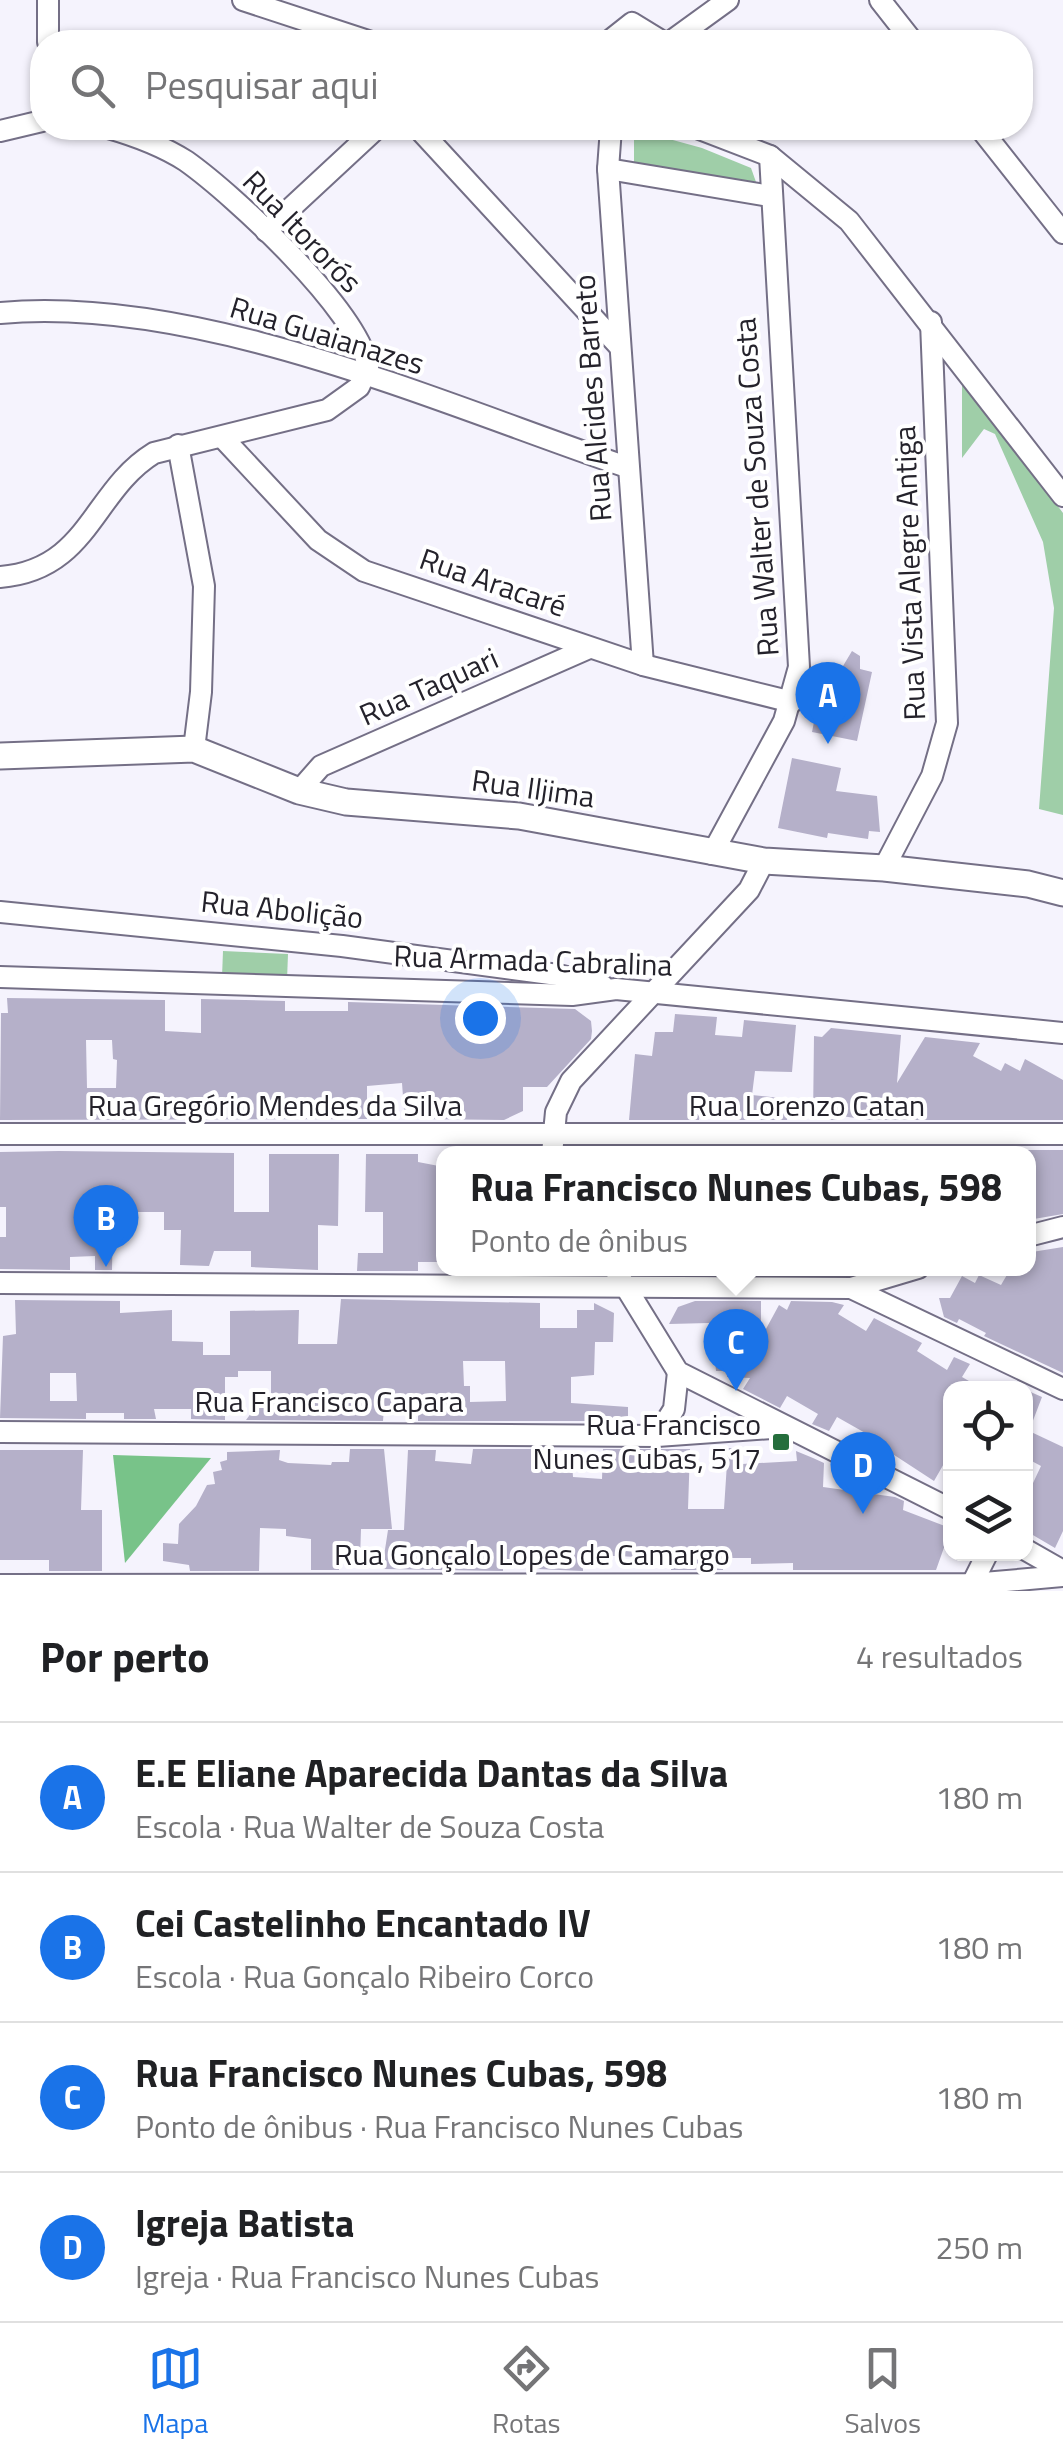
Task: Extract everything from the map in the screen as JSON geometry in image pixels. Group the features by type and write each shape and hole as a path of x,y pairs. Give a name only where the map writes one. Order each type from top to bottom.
{"main road":[{"name":"Rua Iljima","path":"0,756 194,750 299,790 346,802 519,816 712,854 884,868 1028,884 1063,892"}],"street":[{"path":"48,0 48,30"},
{"path":"243,0 323,30"},
{"path":"684,30 728,0"},
{"path":"880,0 904,30"},
{"path":"623,30 632,23 645,30"},
{"path":"0,132 30,124"},
{"name":"Rua Itororós","path":"147,140 184,160 266,231 354,330 366,357 365,377"},
{"path":"266,231 364,140"},
{"path":"429,140 620,348"},
{"name":"Rua Alcides Barreto","path":"610,140 608,169 627,467 644,666"},
{"path":"728,140 770,156 849,220 1063,496"},
{"path":"989,140 1063,233"},
{"name":"Rua Walter de Souza Costa","path":"712,854 792,702 799,667 770,156"},
{"path":"608,169 770,196"},
{"name":"Rua Guaianazes","path":"0,313 56,310 196,326 365,377 627,467"},
{"name":"Rua Vista Alegre Antiga","path":"884,868 932,776 947,724 931,322"},
{"path":"0,577 42,568 74,547 136,464 178,446 340,404 365,377"},
{"name":"Rua Aracaré","path":"222,437 318,540 364,570 644,666 792,702"},
{"path":"178,446 204,586 202,692 194,750"},
{"name":"Rua Taquari","path":"299,790 321,766 590,648"},
{"path":"551,1145 571,1081 750,890 764,861"},
{"name":"Rua Abolição","path":"0,912 342,946 558,975 616,989"},
{"name":"Rua Armada Cabralina","path":"0,977 570,995 616,989 1063,1033"},
{"name":"Rua Gregório Mendes da Silva","path":"0,1134 551,1145"},
{"name":"Rua Lorenzo Catan","path":"551,1145 1063,1134"},
{"path":"1036,1234 1063,1227"},
{"path":"0,1282 620,1277 851,1288 891,1276"},
{"path":"620,1277 678,1372 943,1506"},
{"path":"851,1288 1063,1388"},
{"path":"657,1436 674,1410 678,1372"},
{"name":"Rua Francisco Capara","path":"0,1432 657,1436 786,1427"},
{"path":"1033,1555 1063,1574"},
{"path":"972,1584 984,1561"},
{"name":"Rua Gonçalo Lopes de Camargo","path":"0,1585 972,1584 1063,1574"}],"green space":[{"path":"634,140 673,140 751,168 756,182 634,165"},
{"path":"962,379 1063,513 1063,815 1039,809 1054,608 1043,542 995,434 984,429 962,458"},
{"path":"223,951 288,954 287,980 222,977"},
{"path":"113,1455 211,1458 125,1563"}],"building":[{"path":"852,651 860,656 860,669 872,672 857,741 812,732 826,662 843,666"},
{"path":"792,758 841,768 836,791 877,796 880,832 869,831 868,839 828,833 827,838 778,828"},
{"path":"7,998 165,1000 165,1031 201,1033 201,999 285,1001 285,1011 348,1011 348,1002 575,1009 591,1021 592,1031 591,1039 547,1087 523,1087 523,1111 504,1120 419,1119 419,1109 404,1110 402,1083 367,1086 367,1119 0,1120 1,1013 8,1013","holes":["86,1040 112,1040 113,1059 117,1060 116,1088 87,1088"]},
{"path":"675,1014 717,1017 715,1035 742,1037 744,1020 796,1025 792,1072 755,1071 752,1095 789,1099 787,1120 737,1120 739,1104 701,1102 699,1120 629,1120 635,1054 652,1056 655,1032 673,1032"},
{"path":"831,1028 901,1035 897,1083 925,1037 980,1043 973,1056 1001,1071 1005,1063 1020,1071 1025,1059 1063,1080 1063,1120 870,1120 841,1116 841,1120 813,1120 814,1036 822,1037"},
{"path":"1036,1150 1063,1150 1063,1214 1036,1219"},
{"path":"0,1152 234,1153 234,1212 269,1212 269,1154 339,1154 338,1226 318,1225 318,1270 251,1267 251,1251 214,1251 209,1266 180,1265 181,1230 164,1230 164,1212 113,1212 112,1270 95,1270 95,1256 70,1257 70,1270 0,1269 0,1237 6,1237 6,1207 0,1207"},
{"path":"366,1154 418,1154 418,1162 436,1165 436,1262 418,1262 418,1271 357,1271 358,1253 383,1253 383,1212 365,1212"},
{"path":"1063,1247 1063,1373 984,1336 986,1333 959,1319 957,1323 944,1317 939,1298 950,1298 962,1276 975,1283 981,1276 1001,1285 1006,1276 1036,1276 1036,1251"},
{"path":"341,1299 540,1303 540,1328 577,1328 577,1310 594,1310 594,1303 614,1313 613,1342 595,1342 594,1375 571,1377 571,1403 628,1407 628,1421 418,1421 418,1409 384,1408 383,1421 246,1420 260,1401 271,1401 271,1371 238,1371 238,1377 225,1377 225,1420 191,1419 191,1409 154,1409 156,1419 124,1419 124,1413 86,1413 86,1419 0,1418 3,1336 16,1334 15,1300 120,1301 120,1313 172,1310 172,1341 203,1342 203,1355 230,1355 230,1311 299,1310 298,1344 337,1344","holes":["463,1361 505,1361 506,1401 470,1402 470,1386 464,1386","50,1373 76,1373 77,1401 50,1401"]},
{"path":"695,1301 761,1301 761,1338 779,1305 787,1310 791,1301 832,1302 844,1305 838,1314 866,1331 874,1318 922,1343 917,1351 947,1370 954,1357 970,1364 962,1377 969,1381 943,1381 943,1465 934,1481 885,1449 882,1455 860,1445 867,1434 837,1417 829,1431 812,1424 818,1414 787,1396 780,1408 743,1389 750,1378 727,1377 727,1371 716,1371 715,1360 709,1360 709,1323 669,1324 678,1307"},
{"path":"1033,1393 1042,1397 1033,1421"},
{"path":"1033,1433 1063,1447 1063,1531 1055,1548 1033,1535 1033,1483 1041,1466 1033,1462"},
{"path":"728,1448 742,1448 742,1464 797,1461 796,1451 824,1463 823,1487 895,1497 904,1501 903,1510 943,1525 943,1550 936,1570 793,1570 793,1563 751,1564 751,1558 723,1558 723,1570 671,1570 671,1559 618,1556 583,1556 583,1571 537,1569 536,1561 503,1560 503,1571 382,1569 388,1530 404,1530 408,1450 436,1450 435,1461 471,1464 473,1449 550,1449 549,1463 572,1463 573,1477 602,1479 603,1449 690,1449 688,1509 724,1509"},
{"path":"350,1449 384,1449 392,1529 361,1529 360,1560 339,1560 339,1570 311,1570 311,1539 286,1536 286,1529 260,1528 259,1571 190,1571 189,1565 163,1561 163,1543 178,1544 179,1524 196,1506 207,1485 215,1484 213,1472 222,1470 220,1462 227,1460 227,1452 280,1450 279,1460 288,1463 331,1465 349,1462"},
{"path":"0,1450 83,1450 81,1510 102,1510 102,1571 49,1571 49,1560 0,1560"}],"place":[{"name":"E.E Eliane Aparecida Dantas da Silva","path":"828,744"},
{"name":"Cei Castelinho Encantado IV","path":"106,1267"},
{"name":"Rua Francisco Nunes Cubas, 598","path":"736,1391"},
{"name":"Rua Francisco Nunes Cubas, 517","path":"781,1442"},
{"name":"Igreja Batista","path":"863,1514"}]}
